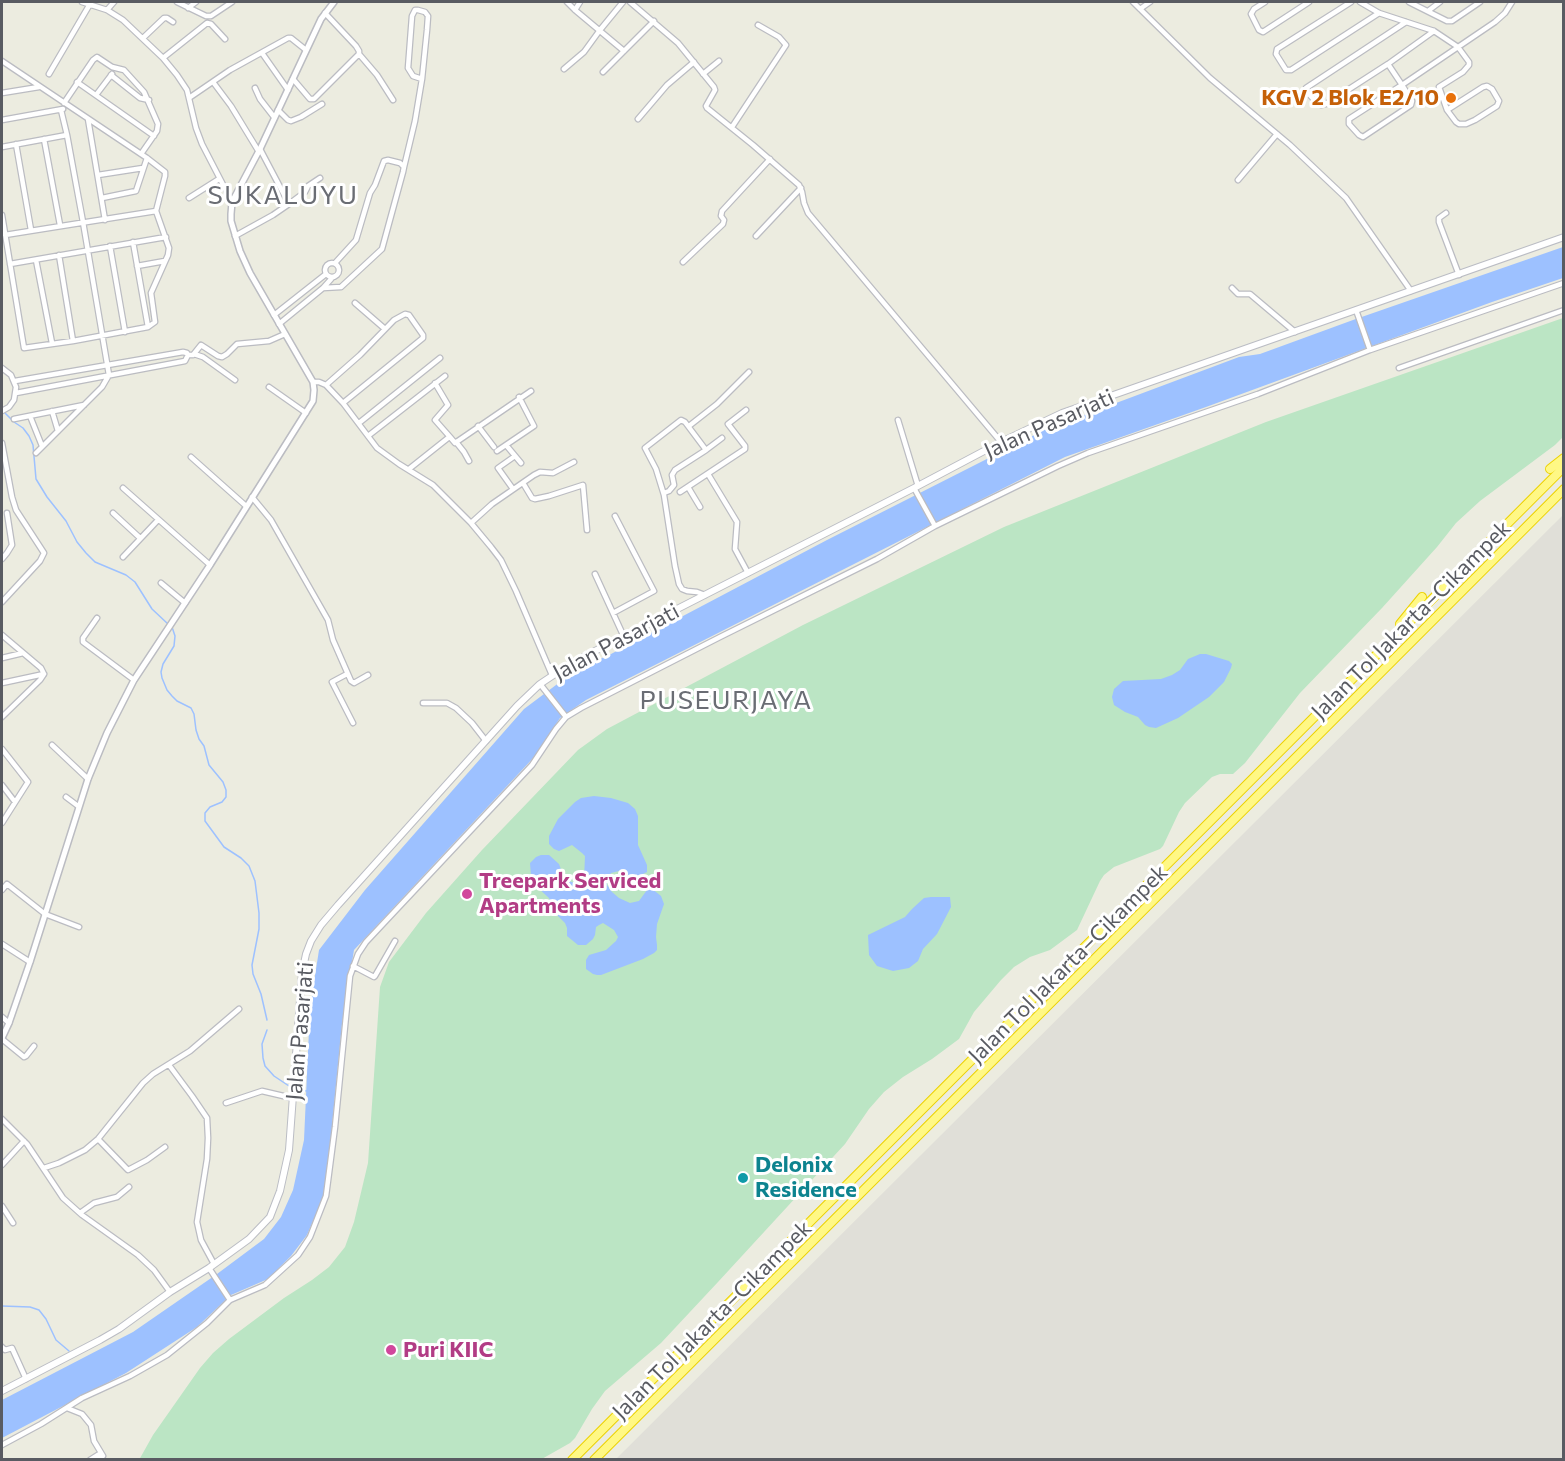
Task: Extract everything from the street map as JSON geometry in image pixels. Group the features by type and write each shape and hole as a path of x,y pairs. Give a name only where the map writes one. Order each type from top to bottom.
{"highway":[{"path":"1550,470 1563,458"},
{"name":"Jalan Tol Jakarta–Cikampek","path":"572,1460 1563,467"},
{"name":"Jalan Tol Jakarta–Cikampek","path":"594,1460 1563,489"},
{"path":"1369,662 1422,597"}],"main road":[{"name":"Jalan Pasarjati","path":"2,1391 100,1340 211,1266 258,1231 270,1216 280,1191 288,1159 302,973 306,954 315,935 338,905 524,698 543,686 552,675 1056,416 1563,237"}],"street":[{"path":"82,2 107,10 123,20 163,57 183,83 199,137 232,202"},
{"path":"107,10 114,2"},
{"path":"177,2 206,16 211,16 232,2"},
{"path":"188,8 196,2"},
{"path":"34,1046 24,1057 2,1039 30,962 78,806 107,733 134,680 210,565 306,413 314,396 313,382 248,268 231,221 232,202 260,151 306,50 325,13 334,2"},
{"path":"567,2 624,51"},
{"path":"575,10 580,2"},
{"path":"564,69 584,52 623,2"},
{"path":"630,2 678,43 715,88 706,107 770,159 801,188 808,213 1002,442"},
{"path":"1133,2 1210,78 1277,134 1346,198 1411,291"},
{"path":"1140,9 1150,2"},
{"path":"1265,2 1254,9 1251,14 1259,30 1263,32 1309,2"},
{"path":"1350,2 1277,49 1276,54 1286,70 1291,70 1379,13"},
{"path":"1360,2 1379,13 1434,31 1458,47 1469,65 1439,87 1447,110 1456,122 1467,124 1497,106 1499,101 1492,89 1487,86 1447,110"},
{"path":"1408,2 1447,21 1452,21 1480,2"},
{"path":"1428,11 1440,2"},
{"path":"1388,64 1402,85 1412,101 1411,105 1366,135 1359,135 1349,124 1349,119 1402,85 1495,22 1505,13 1510,2"},
{"path":"49,74 90,4"},
{"path":"323,288 341,287 382,249 415,121 422,79 428,16 426,12 415,10 412,16 408,68 413,76 422,79"},
{"path":"325,13 356,46 358,54 377,75 393,100"},
{"path":"142,38 164,18 173,22"},
{"path":"603,72 654,21"},
{"path":"1406,22 1306,88 1306,91 1321,105 1388,64 1434,31"},
{"path":"163,57 207,23 211,24 225,39"},
{"path":"732,127 786,45 779,37 758,25"},
{"path":"189,98 230,70 288,38 306,50"},
{"path":"262,53 288,90"},
{"path":"293,79 312,100 358,54"},
{"path":"64,103 97,57 116,69 124,70 139,85 149,100 158,123 157,131 141,154"},
{"path":"2,61 147,158 166,174 156,211 169,248 151,290 156,320 148,327 125,332 24,348 2,215"},
{"path":"704,74 719,61"},
{"path":"638,119 667,85 694,62"},
{"path":"96,96 116,69"},
{"path":"111,75 140,98 149,100"},
{"path":"77,82 154,136"},
{"path":"213,82 260,151 290,204"},
{"path":"2,93 39,87"},
{"path":"255,88 260,99 274,117"},
{"path":"278,110 291,121 322,104"},
{"path":"2,120 69,107"},
{"path":"36,453 106,383 109,375 61,110"},
{"path":"88,119 105,220"},
{"path":"1238,180 1277,134"},
{"path":"2,147 67,135"},
{"path":"44,139 60,225"},
{"path":"16,144 31,230"},
{"path":"102,198 136,191 147,158"},
{"path":"683,262 723,224 722,211 770,159"},
{"path":"332,278 326,274 325,267 335,263 356,240 370,193 384,161 400,163 404,167"},
{"path":"98,175 143,168"},
{"path":"235,236 290,204 305,192 308,186 320,178"},
{"path":"189,198 219,179"},
{"path":"756,236 801,188"},
{"path":"5,235 156,211"},
{"path":"1446,213 1439,218 1438,222 1459,275"},
{"path":"10,264 166,237"},
{"path":"133,242 148,327"},
{"path":"110,246 125,332"},
{"path":"59,255 73,341"},
{"path":"36,260 52,343"},
{"path":"137,266 165,261"},
{"path":"279,324 339,274 340,270 335,263"},
{"path":"274,315 326,274"},
{"path":"2,1445 82,1398 130,1376 167,1355 207,1323 229,1298 265,1285 298,1255 317,1222 328,1187 346,1010 353,966 358,954 366,942 532,765 566,717 720,637 877,560 934,526 1088,453 1258,394 1370,350 1563,283"},
{"path":"1232,288 1238,294 1250,294 1295,332"},
{"path":"300,295 307,302"},
{"path":"355,303 385,328"},
{"path":"1356,310 1370,350"},
{"path":"1399,368 1563,310"},
{"path":"326,385 360,355 385,328 400,316 407,314 411,317 423,337 343,403"},
{"path":"16,393 185,361 201,345 222,357 237,345 269,341 285,334"},
{"path":"15,381 183,352 203,357 235,380"},
{"path":"359,423 440,358"},
{"path":"2,368 15,381 16,393 14,400 2,411"},
{"path":"689,426 717,404 749,372"},
{"path":"368,436 445,376"},
{"path":"313,382 326,385 383,453 433,485 491,547 504,565 552,675"},
{"path":"435,383 448,405 435,420 464,451 469,461"},
{"path":"269,387 306,413"},
{"path":"456,442 531,391"},
{"path":"478,426 496,449 534,426 519,398"},
{"path":"14,419 84,405"},
{"path":"680,492 745,449 728,424 746,410"},
{"path":"52,411 58,431"},
{"path":"30,416 42,446"},
{"path":"705,595 682,589 675,566 664,493 656,469 645,448 683,420 706,450"},
{"path":"898,420 916,489 934,526"},
{"path":"409,469 450,437"},
{"path":"664,493 674,485 672,475 675,470 722,438"},
{"path":"2,443 16,510 44,553 40,561 2,602"},
{"path":"506,445 521,463"},
{"path":"513,489 498,468 515,456"},
{"path":"191,457 246,506"},
{"path":"471,523 537,473 553,473 574,462"},
{"path":"708,474 737,522 735,549 748,573"},
{"path":"523,483 535,499 583,485 587,530"},
{"path":"688,487 700,507"},
{"path":"123,488 210,565"},
{"path":"252,497 271,520 328,620 333,640 347,674 353,683 368,675"},
{"path":"2,559 12,545 4,514 16,510"},
{"path":"113,513 140,538"},
{"path":"614,613 654,591 615,516"},
{"path":"123,557 158,520"},
{"path":"595,574 624,637"},
{"path":"161,583 185,603"},
{"path":"97,618 83,641 134,680"},
{"path":"2,635 41,668 44,674"},
{"path":"2,658 23,653"},
{"path":"2,683 44,674"},
{"path":"2,716 44,674"},
{"path":"347,674 332,682 353,723"},
{"path":"543,686 566,717"},
{"path":"423,703 447,704 456,708 486,741"},
{"path":"52,745 88,779"},
{"path":"2,750 28,781 2,823"},
{"path":"2,785 15,802"},
{"path":"66,797 78,806"},
{"path":"2,879 45,914 79,927"},
{"path":"2,890 8,884"},
{"path":"353,966 374,977 395,941"},
{"path":"2,944 30,962"},
{"path":"44,1168 83,1151 98,1139 143,1083 153,1074 190,1051 240,1009"},
{"path":"2,1017 9,1023"},
{"path":"168,1065 207,1118 207,1159 197,1222 214,1275 229,1298"},
{"path":"226,1103 262,1091 292,1098"},
{"path":"2,1119 24,1141 58,1192 80,1213 138,1255 154,1270 170,1292"},
{"path":"98,1139 128,1170 165,1147"},
{"path":"2,1165 24,1141"},
{"path":"80,1213 94,1203 117,1197 129,1187"},
{"path":"2,1206 13,1223"},
{"path":"2,1347 5,1350 12,1348 27,1379"},
{"path":"67,1408 82,1414 91,1425 94,1441 101,1456 90,1460"}],"shaded area":[{"path":"1563,515 1563,1459 616,1459"}],"green space":[{"path":"1563,318 1563,437 1480,501 1456,523 1382,608 1300,693 1245,763 1233,774 1220,774 1212,777 1185,803 1160,849 1114,867 1104,875 1077,930 1050,950 1030,957 1014,967 974,1012 959,1039 884,1092 869,1109 845,1144 718,1282 661,1343 605,1391 570,1443 540,1460 139,1460 153,1435 213,1353 284,1298 329,1267 345,1247 354,1222 368,1163 380,987 389,962 426,913 482,850 578,750 607,729 803,625 1004,527 1266,422"}],"water":[{"path":"1563,247 1563,278 1065,457 586,700 560,718 536,755 354,950 342,1024 323,1198 307,1235 291,1256 268,1279 231,1295 197,1327 126,1373 2,1438 2,1400 133,1332 264,1239 281,1217 293,1190 304,1140 310,1008 319,950 365,890 524,709 576,670 1044,430 1239,357 1260,354"},
{"path":"1200,654 1229,661 1232,664 1231,668 1224,682 1209,697 1178,718 1156,728 1149,727 1138,717 1114,705 1112,697 1114,689 1123,681 1161,679 1180,670 1188,659"},
{"path":"594,796 628,803 635,809 638,816 638,845 647,865 647,872 639,876 631,876 619,871 611,873 607,885 619,898 630,903 639,901 651,888 661,896 664,904 657,924 657,950 643,959 601,975 593,974 586,969 586,960 589,955 606,950 616,941 618,937 614,930 603,923 596,927 593,939 586,945 578,945 567,936 565,923 556,914 549,898 537,887 531,876 530,863 536,857 549,855 559,864 563,875 569,881 577,884 584,879 585,856 572,845 559,851 554,849 549,844 549,836 558,819 575,802 581,798"},
{"path":"950,897 951,907 937,934 923,949 918,961 909,968 893,971 877,966 869,955 868,935 905,917 924,898"}],"waterway":[{"path":"5,413 29,436 33,445 36,479 66,521 77,542 95,562 126,575 135,582 152,609 168,624"},
{"path":"172,627 175,636 174,646 163,664 162,678 172,696 191,708 196,730 204,746 209,765 223,782 226,790 226,797 222,802 210,807 205,813 205,821 224,847 249,866 255,881 259,929 252,965 267,1020"},
{"path":"267,1030 262,1044 265,1066 274,1076 289,1086"},
{"path":"298,1089 307,1091"},
{"path":"2,1306 30,1307 39,1310 56,1340 69,1351"}],"place":[{"name":"KGV 2 Blok E2/10","path":"1451,98"},
{"name":"Treepark Serviced Apartments","path":"467,894"},
{"name":"Delonix Residence","path":"743,1178"},
{"name":"Puri KIIC","path":"391,1350"}],"district":[{"name":"SUKALUYU","path":"283,195"},
{"name":"PUSEURJAYA","path":"726,700"}]}
